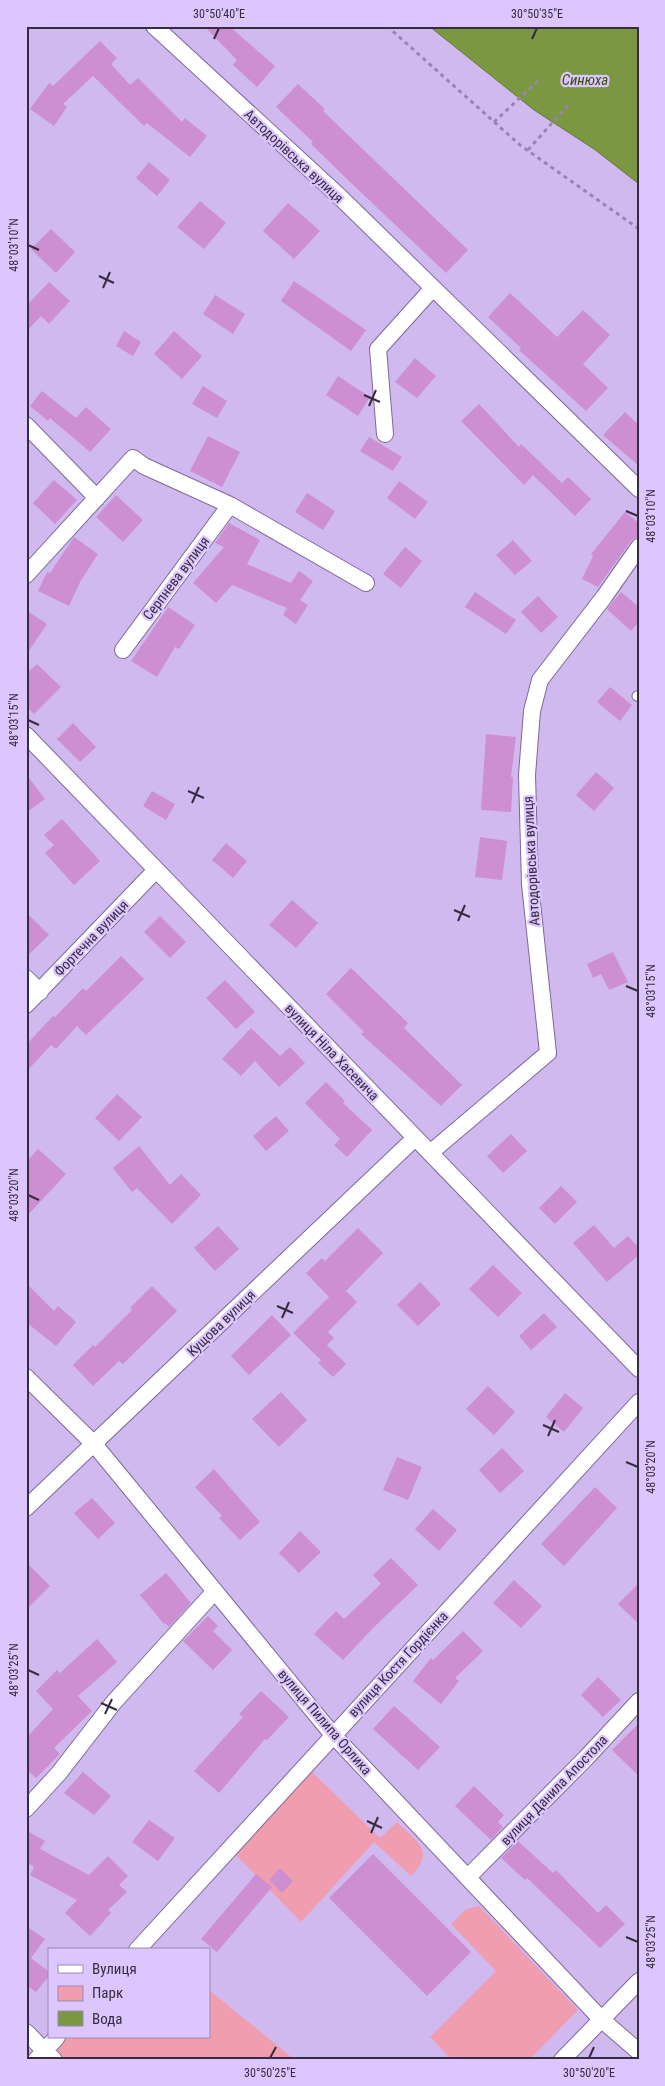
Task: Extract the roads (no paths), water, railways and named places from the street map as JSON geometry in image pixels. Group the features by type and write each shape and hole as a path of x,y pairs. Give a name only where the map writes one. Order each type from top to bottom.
{"street":[{"name":"Автодорівська вулиця","path":"154,26 340,197 639,489"},
{"path":"385,434 378,349 433,288"},
{"path":"26,425 97,498"},
{"path":"26,575 133,458 144,466 230,506 366,583"},
{"name":"Серпнева вулиця","path":"123,650 230,506"},
{"name":"Автодорівська вулиця","path":"430,1153 548,1054 530,884 527,775 532,711 540,680 639,547"},
{"name":"вулиця Ніла Хасевича","path":"26,735 639,1369"},
{"name":"Фортечна вулиця","path":"26,1006 156,870"},
{"path":"26,978 40,992"},
{"name":"Кущова вулиця","path":"26,1508 415,1138"},
{"name":"вулиця Пилипа Орлика","path":"26,1377 94,1444 333,1735 602,2019 639,2052"},
{"name":"вулиця Костя Гордієнка","path":"139,1948 639,1402"},
{"path":"26,1809 59,1773 114,1702 215,1591"},
{"name":"вулиця Данила Апостола","path":"468,1877 586,1758 639,1701"},
{"path":"562,2060 639,1981"},
{"path":"26,2032 45,2057 57,2038"}],"water":[{"name":"Синюха","path":"429,26 639,26 639,184 594,149 534,110"}]}
